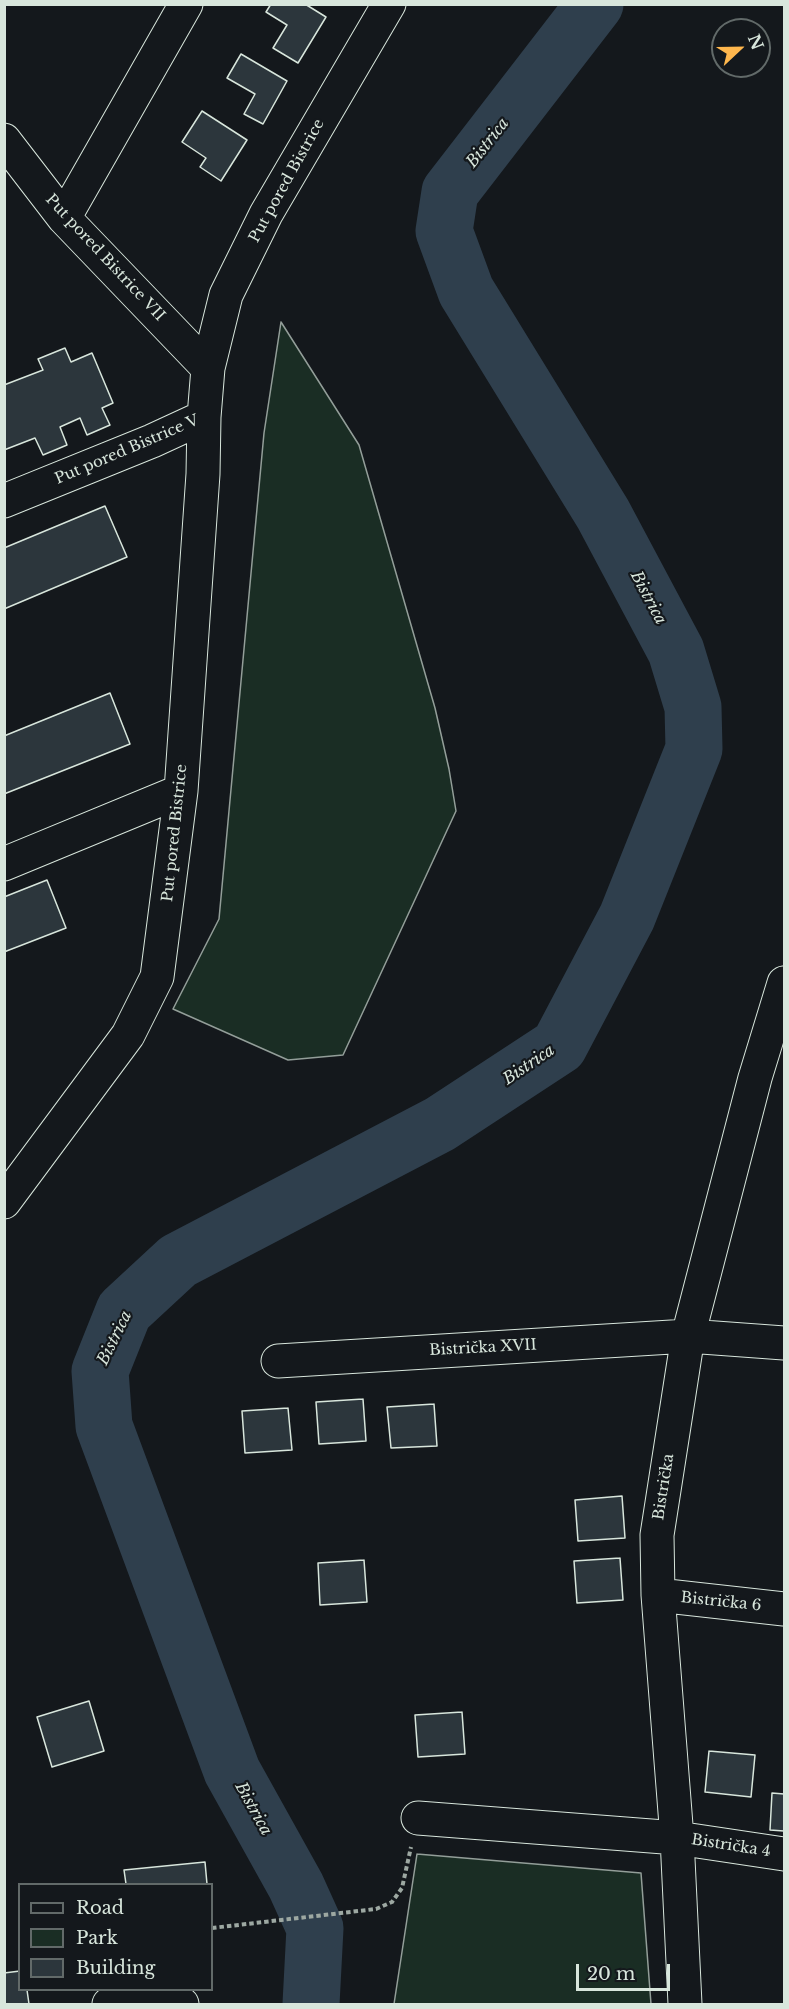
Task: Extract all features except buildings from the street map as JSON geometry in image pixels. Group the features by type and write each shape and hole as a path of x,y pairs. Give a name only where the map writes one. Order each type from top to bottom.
{"street":[{"path":"64,218 186,4"},
{"name":"Put pored Bistrice","path":"208,368 226,295 266,214 389,4"},
{"name":"Put pored Bistrice VII","path":"5,142 64,218 208,368"},
{"name":"Put pored Bistrice V","path":"4,501 152,441 204,417 208,368"},
{"name":"Put pored Bistrice","path":"4,1202 128,1035 158,977 181,791 203,474 204,417"},
{"path":"4,864 181,791"},
{"name":"Bistrička","path":"685,2004 677,1838 658,1595 657,1535 688,1336 770,1078 784,983"},
{"name":"Bistrička XVII","path":"278,1360 688,1336 784,1343"},
{"name":"Bistrička 6","path":"658,1595 784,1609"},
{"name":"Bistrička 4","path":"418,1818 677,1838 784,1854"},
{"path":"109,2004 159,1997 182,2004"}],"path":[{"path":"213,1928 376,1909 392,1902 402,1888 418,1818"}],"green space":[{"path":"281,322 359,445 435,708 456,811 343,1055 288,1060 173,1009 219,919 264,433"},
{"path":"417,1854 641,1873 651,2004 394,2004"}],"waterway":[{"name":"Bistrica","path":"311,2004 315,1928 296,1886 232,1771 104,1426 100,1371 124,1311 178,1261 440,1124 559,1046 627,917 694,749 693,707 676,651 603,514 466,291 444,231 450,192 595,4"}]}
